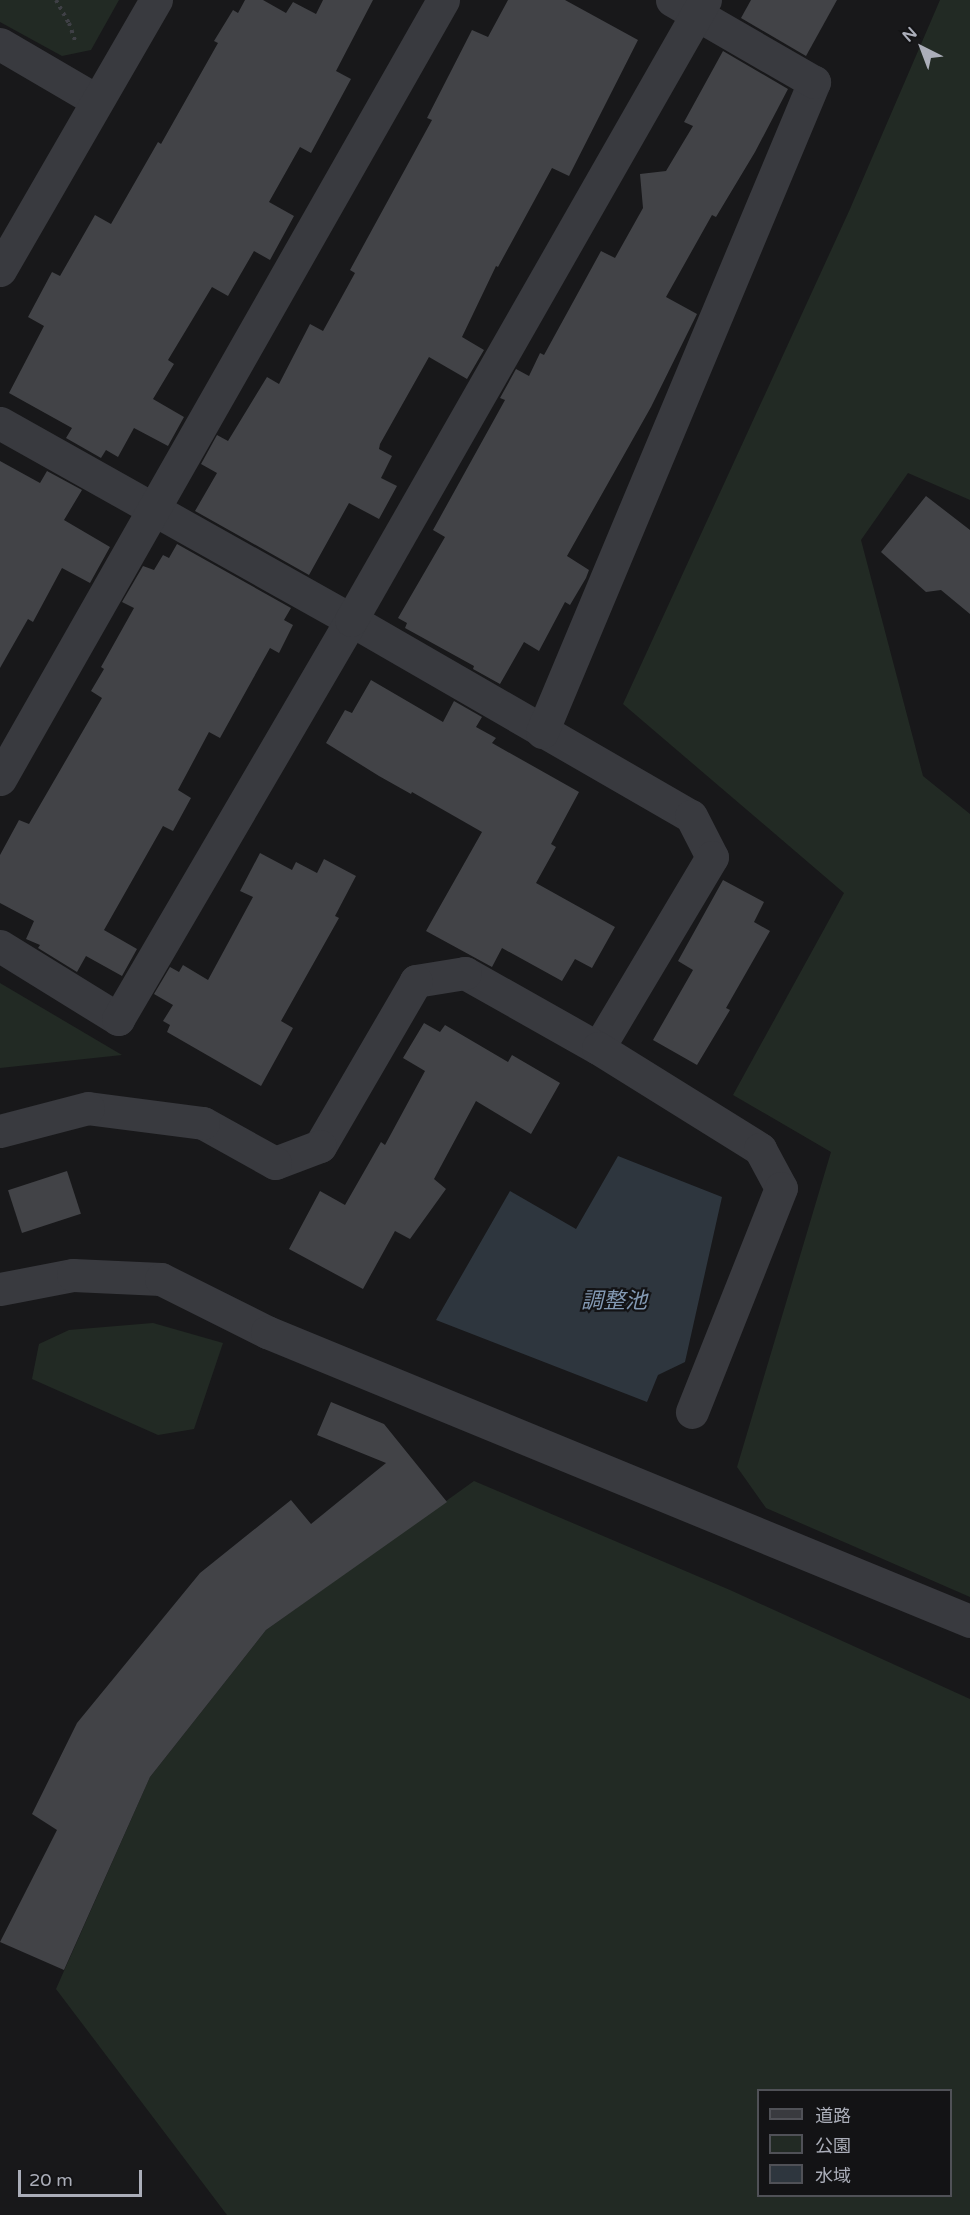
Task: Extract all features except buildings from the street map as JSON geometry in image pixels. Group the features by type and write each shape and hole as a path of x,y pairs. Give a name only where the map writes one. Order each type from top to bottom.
{"street":[{"path":"0,270 96,100 156,0"},
{"path":"0,779 443,0"},
{"path":"0,946 118,1019 351,620 691,5 814,82 542,732"},
{"path":"0,44 96,100"},
{"path":"0,423 351,620 691,816 712,857 598,1048"},
{"path":"0,1131 88,1108 203,1123 275,1162 320,1146 416,981 465,973 598,1048 760,1149 781,1188 692,1412"},
{"path":"0,1289 73,1275 161,1279 267,1332 970,1621"}],"green space":[{"path":"0,0 119,0 91,50 62,56 0,22"},
{"path":"940,0 970,0 970,500 908,473 861,540 923,776 970,814 970,1597 766,1508 737,1467 831,1152 733,1095 844,893 623,704 850,209"},
{"path":"0,983 122,1055 0,1068"},
{"path":"153,1323 223,1343 194,1429 158,1435 32,1379 39,1344 69,1330"},
{"path":"474,1481 730,1590 970,1699 970,2215 227,2215 56,1989 150,1777 266,1630"}],"water":[{"name":"調整池","path":"618,1156 722,1197 685,1362 658,1375 647,1402 436,1320 510,1191 576,1229"}]}
